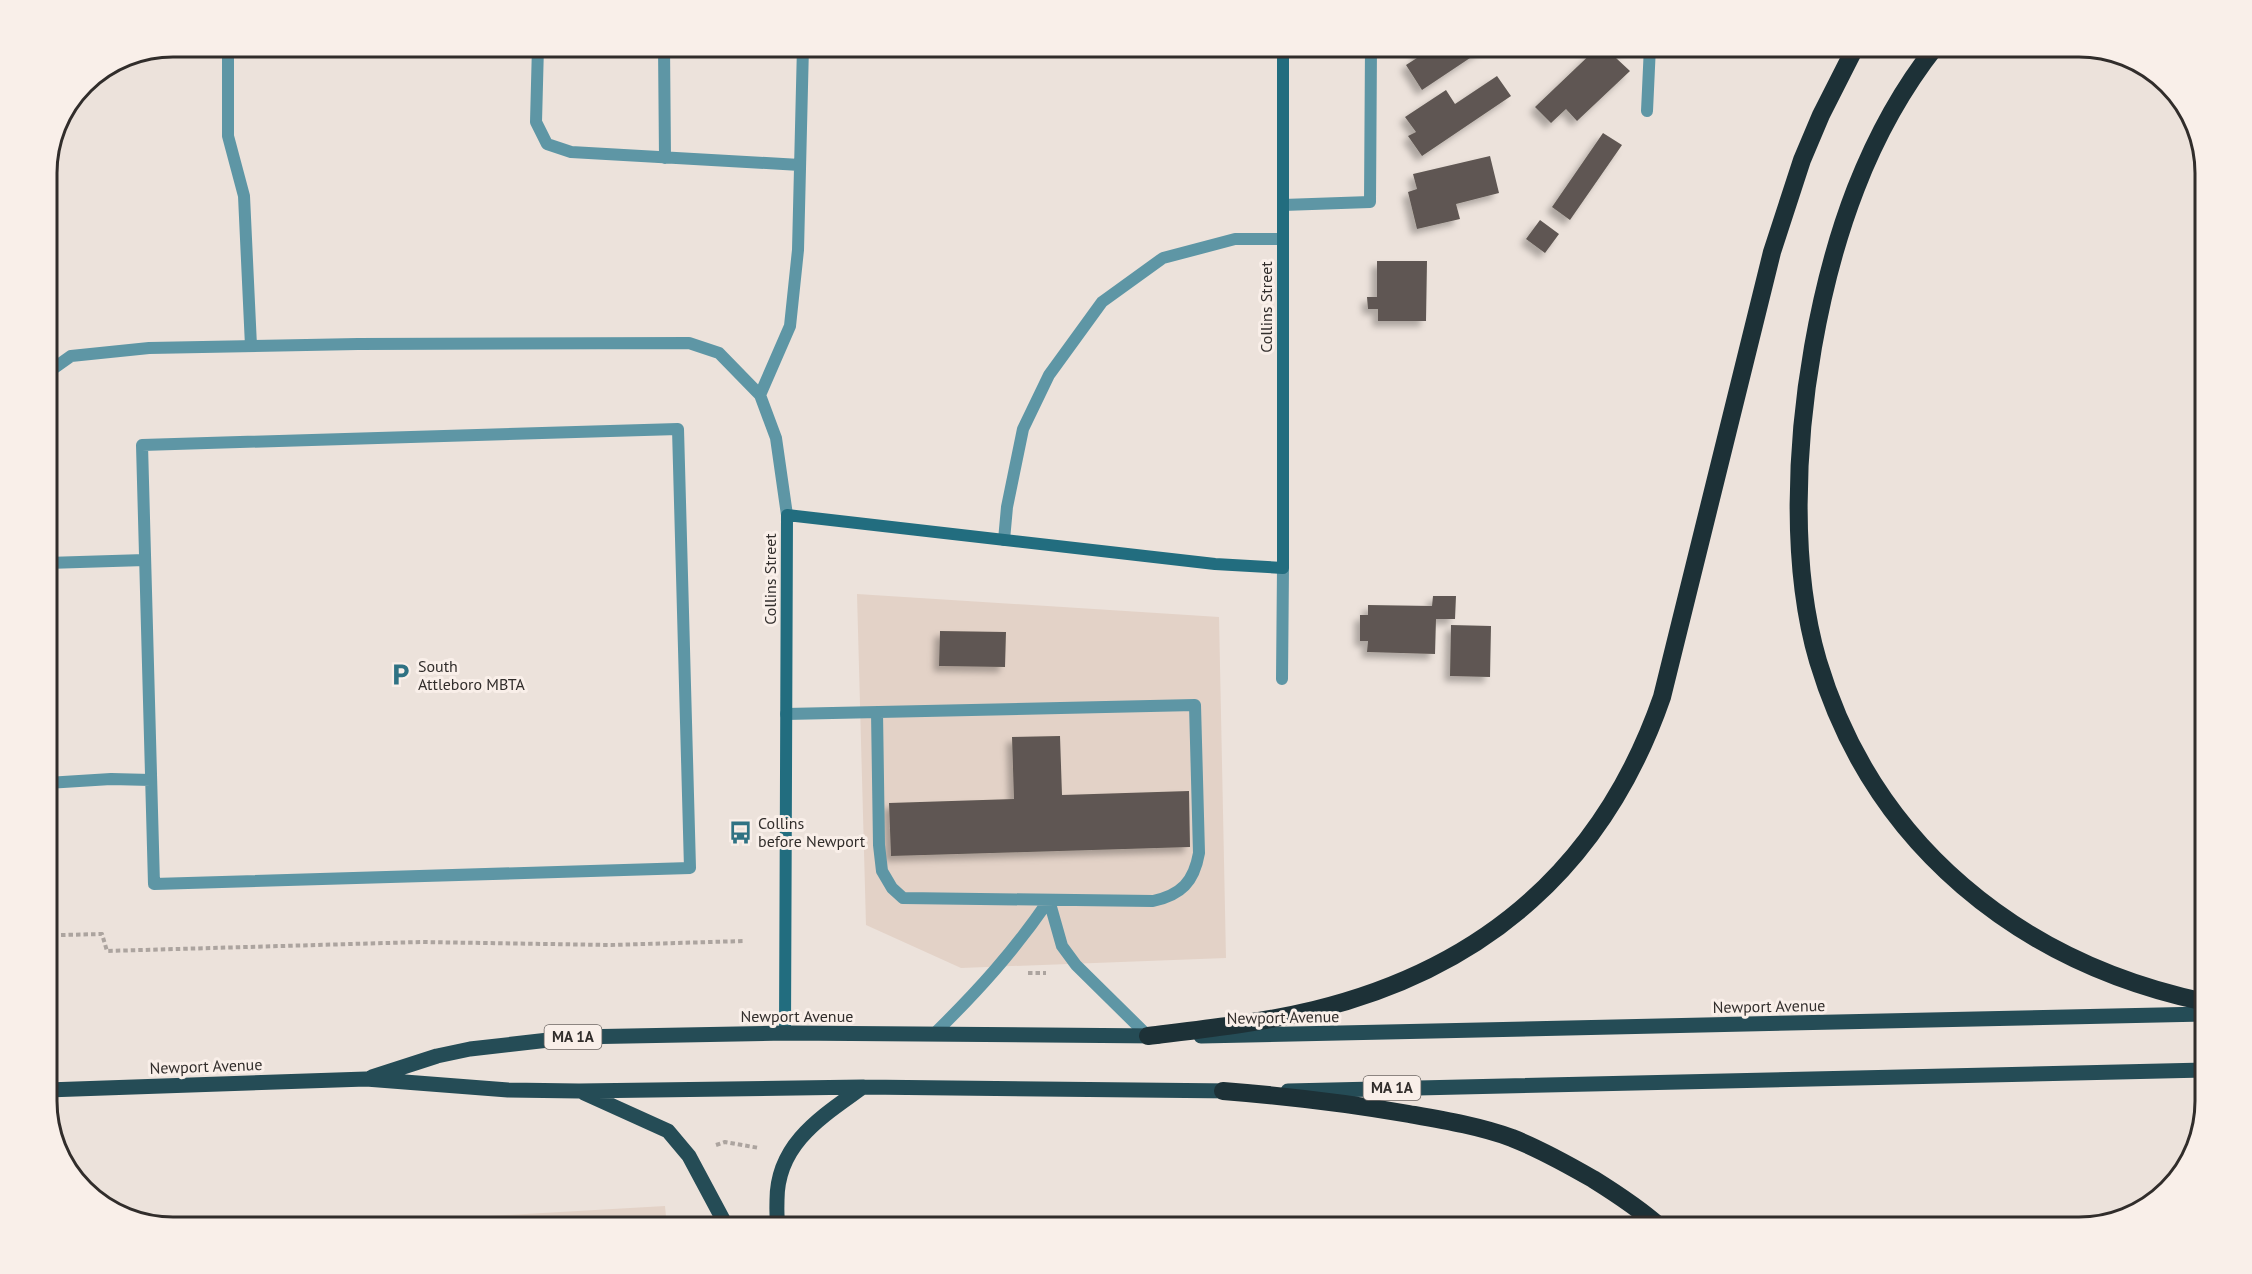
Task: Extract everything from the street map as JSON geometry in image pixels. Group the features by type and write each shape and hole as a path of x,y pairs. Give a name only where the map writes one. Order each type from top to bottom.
{"highway":[{"path":"1149,1036 1241,1024 1315,1010 1375,992 1426,971 1474,945 1521,910 1562,870 1600,824 1633,768 1662,696 1772,252 1802,160 1821,115 1850,57"},
{"path":"1928,57 1896,103 1867,162 1843,224 1816,327 1803,420 1800,503 1806,600 1818,659 1852,747 1883,799 1911,837 1951,876 1990,907 2059,950 2110,973 2195,999"},
{"path":"1223,1091 1313,1099 1378,1108 1432,1118 1510,1138 1545,1152 1578,1170 1632,1204 1648,1217"}],"main road":[{"name":"Newport Avenue","path":"366,1079 437,1056 529,1041 575,1037 785,1033 1149,1036 1417,1033 2195,1014"},
{"name":"Newport Avenue","path":"57,1090 366,1079 508,1089 579,1091 863,1087 1223,1091 2195,1070"},
{"path":"778,1217 777,1182 786,1156 813,1123 863,1087"},
{"path":"579,1091 668,1131 689,1156 723,1217"}],"street":[{"path":"228,57 228,136 244,196 251,346"},
{"path":"538,57 536,122 547,144 571,153 800,165"},
{"path":"664,57 665,158"},
{"path":"760,395 790,326 798,250 803,57"},
{"name":"Collins Street","path":"1282,679 1283,57"},
{"path":"1283,206 1370,202 1371,57"},
{"path":"1647,111 1649,57"},
{"path":"1004,540 1006,507 1023,429 1049,375 1102,302 1162,258 1236,239 1283,239"},
{"path":"57,366 71,356 149,348 689,343 719,353 760,395 776,438 787,515"},
{"path":"678,429 690,868 154,884 145,560 142,445 678,429"},
{"name":"Collins Street","path":"785,1033 787,515 1215,564 1282,568"},
{"path":"57,563 145,560"},
{"path":"786,714 877,711 1195,705 1199,853 1196,870 1186,885 1176,893 1153,901 903,898 892,888 882,871 879,845 877,711"},
{"path":"57,782 111,779 151,780"},
{"path":"1049,900 1062,946 1076,965 1149,1036"},
{"path":"934,1034 981,987 1024,936 1049,900"}],"path":[{"path":"62,935 102,934 107,951 421,942 611,945 743,941"},
{"path":"1018,973 1046,973"},
{"path":"715,1145 725,1142 759,1148"}],"shaded area":[{"path":"857,594 1219,617 1226,958 961,968 866,925"},
{"path":"665,1206 666,1217 472,1217"}],"building":[{"path":"1418,57 1472,57 1422,90 1406,65"},
{"path":"1587,57 1617,57 1630,71 1577,121 1566,109 1551,123 1535,107"},
{"path":"1497,76 1511,96 1422,156 1408,136 1416,132 1405,117 1446,90 1455,104"},
{"path":"1603,133 1622,145 1570,220 1552,207"},
{"path":"1490,156 1499,193 1456,204 1460,219 1417,229 1408,192 1417,189 1413,174"},
{"path":"1540,220 1559,234 1545,253 1526,239"},
{"path":"1377,261 1427,261 1426,321 1378,321 1378,309 1368,309 1367,297 1377,297"},
{"path":"1433,596 1456,596 1455,619 1436,619 1435,654 1367,652 1368,641 1360,641 1360,615 1368,615 1368,605 1432,606"},
{"path":"1451,625 1491,626 1490,677 1450,676"},
{"path":"940,631 1006,632 1005,667 939,666"},
{"path":"1060,736 1062,795 1189,791 1190,847 891,856 889,803 1014,799 1012,737"}],"place":[{"name":"South Attleboro MBTA","path":"400,675"},
{"name":"Collins before Newport","path":"740,832"}]}
